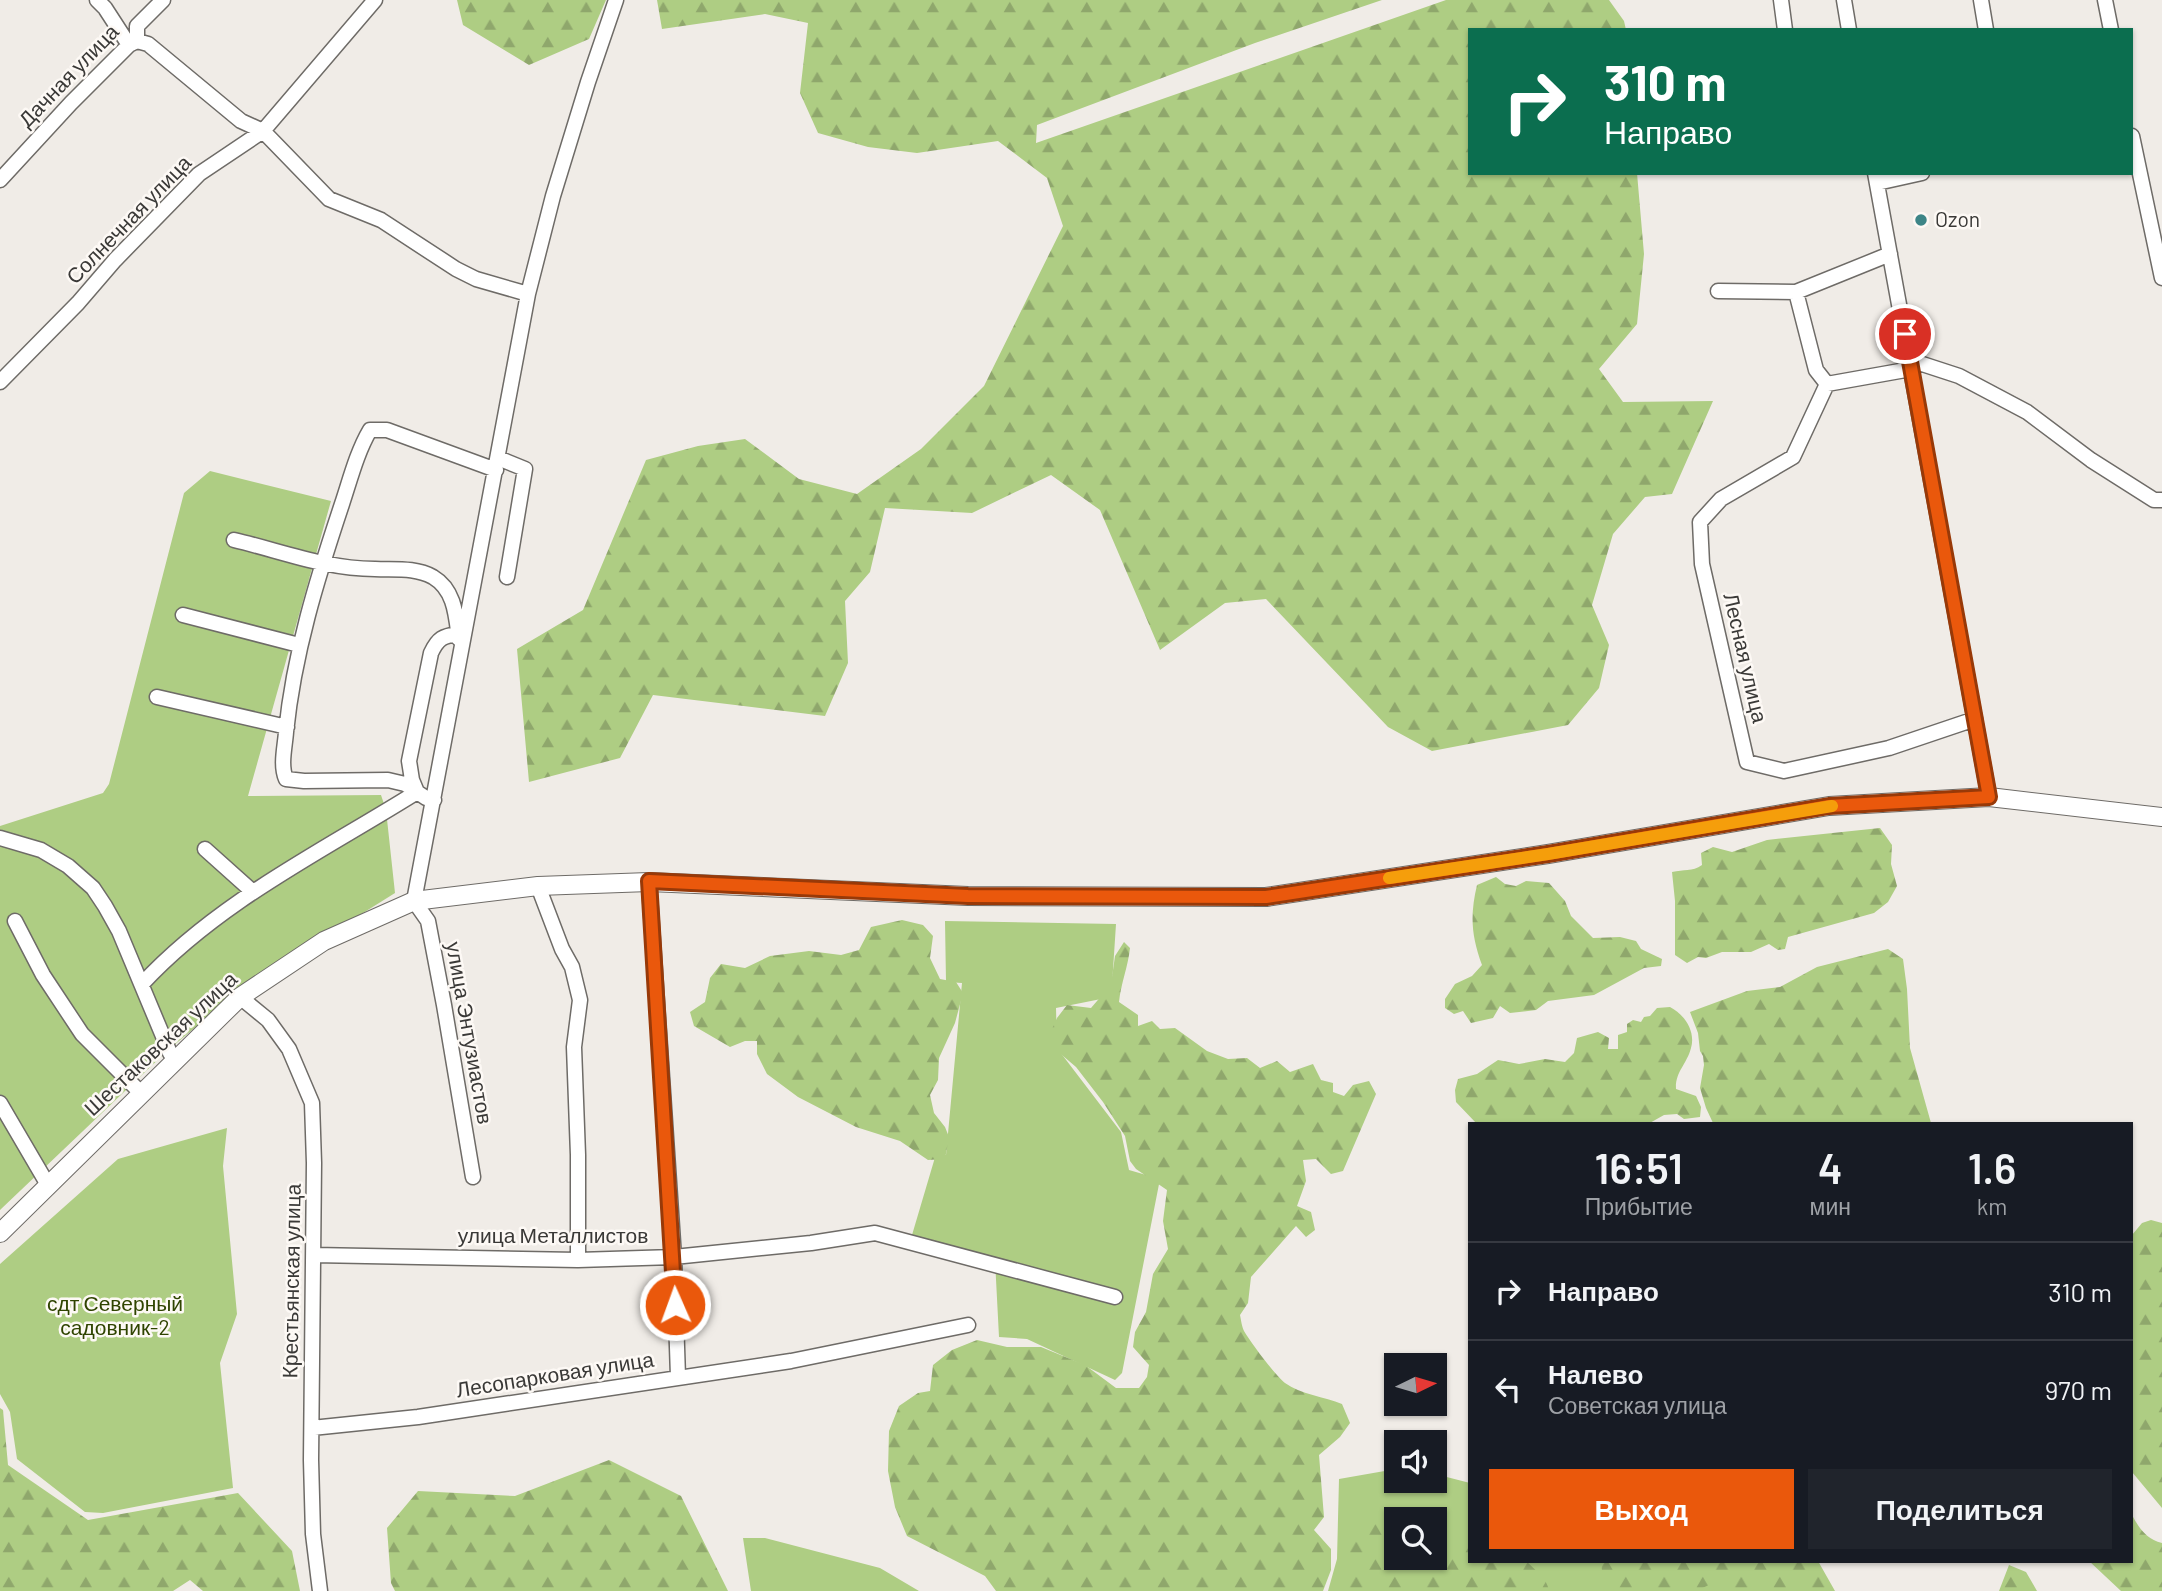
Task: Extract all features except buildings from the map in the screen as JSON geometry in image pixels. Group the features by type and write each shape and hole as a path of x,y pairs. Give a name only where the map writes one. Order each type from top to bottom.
{"main road":[{"name":"Шестаковская улица","path":"0,1233 240,997 324,941 414,901 538,886 649,881 968,896 1266,897 1548,854 1829,806 1989,797 2162,817"}],"street":[{"path":"97,0 133,43 148,44 241,121 263,131 329,199 381,220 476,279 528,294"},
{"name":"Дачная улица","path":"0,180 71,103 133,43 137,26 163,0"},
{"name":"Солнечная улица","path":"0,382 199,174 263,131 376,0"},
{"path":"414,901 528,294 553,196 616,0"},
{"path":"1781,0 1785,28"},
{"path":"1844,0 1849,28"},
{"path":"1981,0 1986,28"},
{"path":"2105,0 2111,28"},
{"path":"2133,141 2162,278"},
{"path":"1904,175 1876,178 1989,797"},
{"path":"1718,291 1796,292 1890,254"},
{"path":"1796,292 1816,370 1827,384 1910,365 1959,376 2027,412 2091,460 2154,500 2162,500"},
{"name":"Лесная улица","path":"1827,384 1793,457 1721,499 1700,522 1702,564 1747,762 1784,771 1889,748 1975,719"},
{"path":"434,800 426,798 405,784 388,780 304,781 286,779 283,772 286,727 299,645 350,479 370,430 387,430 525,470 508,578"},
{"path":"234,540 349,569 404,569 432,577 442,584 454,606 461,654"},
{"path":"183,615 299,645"},
{"path":"417,792 412,780 410,761 431,653 437,640 458,634"},
{"path":"156,697 286,727"},
{"path":"142,984 156,968 253,892 417,792"},
{"path":"0,838 41,850 68,866 93,888 119,931 164,1041 170,1053 177,1058"},
{"path":"205,849 253,892"},
{"path":"649,881 674,1257 678,1377"},
{"path":"538,886 562,949 572,967 580,1000 574,1047 578,1260"},
{"name":"улица Энтузиастов","path":"414,901 428,921 473,1177"},
{"path":"15,921 43,975 82,1034 141,1093"},
{"name":"Крестьянская улица","path":"240,997 268,1020 289,1049 312,1103 313,1534 320,1591"},
{"path":"0,1103 48,1185"},
{"name":"улица Металлистов","path":"314,1255 578,1260 674,1257 811,1243 875,1233 1115,1297"},
{"name":"Лесопарковая улица","path":"312,1428 418,1417 791,1361 968,1325"}],"green space":[{"path":"457,0 606,0 589,39 529,65 463,25"},
{"path":"657,0 1382,0 1255,43 1037,125 1036,143 1446,0 1609,0 1624,21 1626,28 1468,28 1468,175 1637,175 1644,254 1637,324 1599,369 1623,402 1713,401 1672,494 1645,497 1613,534 1592,605 1609,645 1599,688 1568,725 1432,751 1388,727 1266,599 1225,603 1160,650 1100,510 1051,475 972,513 885,508 870,572 845,601 848,663 825,716 653,695 620,758 529,782 517,649 583,610 646,460 698,446 745,439 799,479 857,494 921,449 984,386 1063,226 1047,178 998,141 917,153 868,147 818,133 800,93 808,23 765,14 662,29"},
{"path":"210,471 331,501 248,796 381,795 386,810 395,893 237,992 166,1052 0,1210 0,826 103,793 109,784 184,493"},
{"path":"1880,828 1892,845 1891,864 1897,886 1888,902 1874,913 1788,937 1785,949 1778,950 1769,944 1751,952 1722,952 1706,958 1698,957 1687,963 1675,955 1672,872 1691,870 1702,865 1701,853 1713,847 1732,852 1767,840"},
{"path":"1496,877 1505,884 1516,886 1526,881 1549,883 1565,901 1571,916 1593,938 1620,937 1636,941 1641,949 1662,959 1661,966 1644,968 1594,995 1548,1001 1536,1010 1510,1013 1500,1006 1493,1018 1471,1023 1463,1011 1454,1014 1445,1008 1445,999 1455,984 1472,976 1482,965 1473,925 1477,885"},
{"path":"902,920 923,925 933,936 930,958 940,979 956,982 963,993 955,1023 939,1058 938,1080 930,1095 934,1113 949,1137 945,1159 928,1160 900,1141 856,1127 798,1097 767,1074 757,1054 757,1041 745,1041 730,1047 694,1026 690,1012 705,1002 710,978 721,964 745,968 770,956 809,951 841,955 859,950 871,927"},
{"path":"945,921 1116,924 1112,985 1101,999 1056,1008 1057,1048 1121,1132 1129,1170 1160,1179 1122,1373 1115,1380 1027,1339 999,1337 995,1260 912,1235 936,1154 946,1155 962,983 946,982"},
{"path":"1124,942 1130,948 1119,1002 1138,1015 1138,1026 1152,1021 1160,1029 1175,1028 1207,1051 1228,1059 1247,1058 1260,1068 1277,1061 1290,1072 1313,1064 1321,1080 1333,1083 1333,1092 1344,1096 1353,1085 1369,1081 1376,1094 1343,1171 1331,1174 1316,1159 1303,1160 1306,1181 1297,1206 1311,1212 1315,1230 1306,1237 1296,1226 1251,1277 1248,1303 1240,1315 1247,1336 1285,1383 1342,1404 1350,1423 1340,1437 1319,1455 1324,1517 1314,1530 1331,1549 1331,1570 1323,1591 996,1591 985,1576 907,1536 895,1507 888,1471 889,1431 899,1406 918,1393 930,1391 933,1365 952,1350 977,1340 1007,1347 1041,1347 1085,1365 1116,1388 1139,1388 1147,1377 1149,1365 1133,1347 1135,1332 1146,1312 1153,1274 1168,1249 1163,1221 1167,1190 1136,1169 1130,1161 1125,1136 1076,1067 1056,1050 1051,1031 1067,1005 1091,1008 1103,994 1112,977 1115,956"},
{"path":"1888,949 1903,959 1910,1048 1931,1122 1713,1122 1700,1088 1703,1056 1690,1012 1747,991 1780,987 1817,967"},
{"path":"1670,1007 1680,1014 1690,1029 1691,1048 1677,1078 1676,1089 1696,1096 1701,1107 1700,1117 1684,1119 1677,1114 1664,1115 1652,1122 1475,1122 1456,1102 1458,1079 1477,1074 1498,1060 1519,1064 1545,1059 1565,1062 1574,1053 1577,1038 1598,1032 1609,1038 1608,1049 1618,1049 1618,1035 1627,1032 1627,1024 1633,1020 1641,1022 1657,1008"},
{"name":"сдт Северный садовник-2","path":"227,1128 223,1166 237,1314 220,1363 233,1488 103,1513 85,1512 17,1459 10,1412 0,1394 0,1264 118,1159"},
{"path":"2151,1220 2162,1223 2162,1508 2133,1473 2133,1234 2142,1223"},
{"path":"0,1408 3,1410 8,1465 88,1520 238,1493 292,1551 300,1591 203,1591 190,1580 173,1591 0,1591"},
{"path":"609,1460 681,1496 728,1591 395,1591 391,1583 387,1528 418,1491 515,1496"},
{"path":"1384,1471 1384,1493 1447,1493 1447,1477 1468,1482 1468,1563 1729,1563 1769,1591 1328,1591 1337,1559 1339,1479"},
{"path":"2133,1517 2144,1532 2162,1543 2162,1591 2121,1591 2091,1563 2133,1563"},
{"path":"1365,1518 1384,1518 1384,1570 1447,1570 1447,1535 1468,1540 1468,1563 1528,1563 1543,1578 1549,1591 1345,1591 1350,1543 1355,1525"},
{"path":"743,1538 765,1538 880,1568 919,1591 751,1591"},
{"path":"1601,1563 1819,1563 1835,1591 1734,1591 1730,1584 1711,1584 1696,1591 1604,1591"},
{"path":"2009,1565 2026,1572 2037,1591 1999,1591"}],"slow traffic":[{"path":"1389,878 1832,806"}],"place":[{"name":"Ozon","path":"1921,220"}],"route":[{"path":"675,1305 649,881 968,896 1266,897 1548,854 1829,806 1989,797 1905,334"}]}
